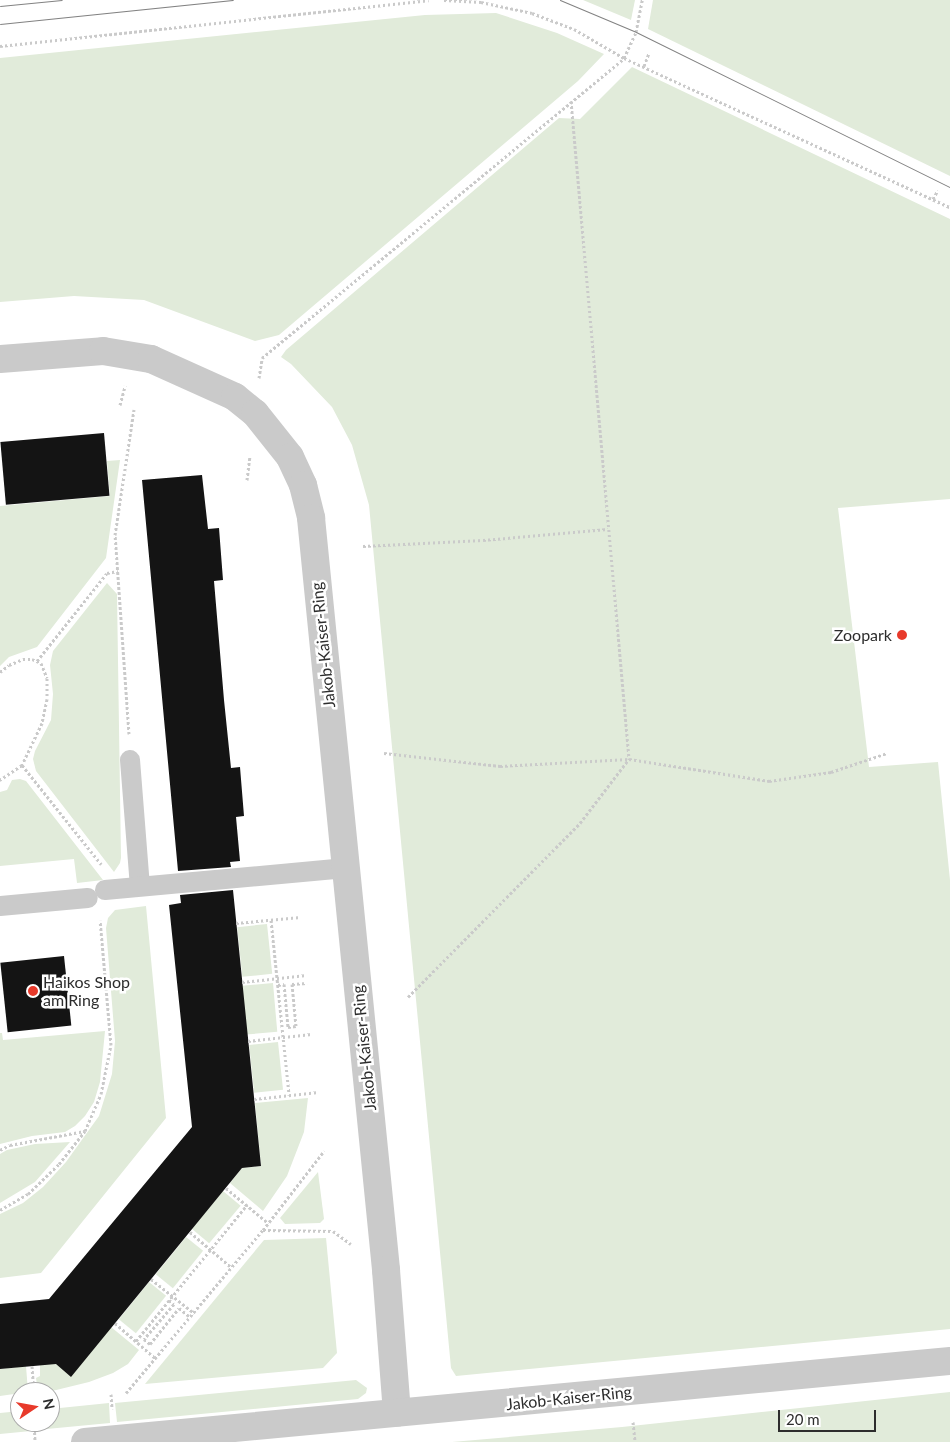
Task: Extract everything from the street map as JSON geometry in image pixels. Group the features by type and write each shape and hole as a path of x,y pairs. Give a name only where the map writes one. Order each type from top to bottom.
{"street":[{"name":"Jakob-Kaiser-Ring","path":"0,358 103,351 151,359 235,397 255,413 290,457 303,485 311,518 386,1270 397,1413 950,1360"},
{"path":"85,1442 397,1413"}],"lane":[{"path":"130,760 140,886"},
{"path":"0,906 140,886 346,868"}],"path":[{"path":"0,46 429,0"},
{"path":"444,0 481,2 532,13 574,29 624,58 950,207"},
{"path":"255,413 262,358 624,58 636,32 642,0"},
{"path":"644,66 649,53"},
{"path":"408,997 580,823 629,759 572,102"},
{"path":"933,200 938,190"},
{"path":"130,760 115,535 134,409"},
{"path":"362,546 483,540 608,529"},
{"path":"37,661 107,573 118,571"},
{"path":"0,672 8,665 23,659 41,663 46,678 47,699 42,723 22,765 0,780"},
{"path":"384,753 500,766 629,759 769,780 831,772 887,753"},
{"path":"22,765 104,892"},
{"path":"0,1210 28,1194 59,1164 85,1131 101,1094 111,1045 100,914"},
{"path":"236,923 301,917"},
{"path":"271,920 289,1095"},
{"path":"242,982 306,975"},
{"path":"278,985 284,984 288,1027 296,1026 292,984 307,983"},
{"path":"248,1041 312,1034"},
{"path":"254,1099 319,1092"},
{"path":"0,1150 10,1145 85,1131"},
{"path":"126,1393 263,1230 324,1151"},
{"path":"226,1188 268,1223"},
{"path":"136,1341 247,1205"},
{"path":"263,1230 333,1231 386,1270"},
{"path":"190,1232 232,1267"},
{"path":"151,1279 194,1313"},
{"path":"169,1300 174,1304 144,1339 150,1344 179,1308 190,1317"},
{"path":"114,1323 155,1358"},
{"path":"32,1366 33,1382"}],"green space":[{"path":"583,0 635,0 631,20"},
{"path":"653,0 950,0 950,176 648,29"},
{"path":"496,13 557,33 604,54 578,81 279,335 255,341 144,300 74,296 0,302 0,58 425,15"},
{"path":"632,67 950,219 950,499 838,508 869,767 938,762 950,880 950,1329 456,1376 451,1368 369,505 352,445 332,407 291,364 281,357 286,350 559,118 580,119"},
{"path":"120,460 106,558 37,647 9,657 0,666 0,506 110,496 107,461"},
{"path":"107,583 117,594 121,858 114,872 36,771 33,759 35,751 51,720 53,694 50,665 53,651"},
{"path":"20,779 26,781 103,880 77,883 74,859 0,866 0,792 7,790 12,780"},
{"path":"146,906 166,1118 41,1273 0,1278 0,1214 23,1203 43,1187 66,1162 99,1116 112,1074 115,1041 106,928 108,918 115,910"},
{"path":"267,924 272,974 242,977 237,927"},
{"path":"273,983 277,1032 246,1035 242,986"},
{"path":"105,1031 100,1082 94,1102 85,1116 75,1126 65,1132 32,1136 0,1144 0,1033 2,1033 3,1040"},
{"path":"278,1042 283,1090 254,1093 249,1045"},
{"path":"308,1098 304,1132 287,1176 263,1211 230,1183 242,1168 261,1166 255,1103"},
{"path":"70,1142 35,1182 0,1203 0,1154 7,1150 35,1144"},
{"path":"318,1172 324,1219 320,1223 285,1224 280,1218"},
{"path":"223,1191 241,1206 209,1243 192,1229"},
{"path":"186,1237 203,1251 173,1288 156,1274"},
{"path":"326,1238 337,1353 323,1368 145,1384 264,1240"},
{"path":"149,1282 166,1296 136,1333 119,1319"},
{"path":"111,1327 139,1350 128,1364 113,1373 89,1382 60,1389 60,1382 37,1382 36,1378 40,1376 40,1365"},
{"path":"26,1366 27,1382 10,1382 10,1395 0,1396 0,1369"},
{"path":"356,1380 367,1388 366,1393 358,1399 117,1422 115,1403"},
{"path":"950,1392 950,1442 452,1442 622,1427"},
{"path":"109,1403 110,1423 60,1428 60,1408"},
{"path":"10,1412 10,1432 21,1432 0,1434 0,1413"}],"building":[{"path":"104,433 109,496 6,505 0,442"},
{"path":"202,475 208,529 219,528 223,580 214,581 224,700 231,768 240,767 244,816 236,817 240,861 230,862 231,867 178,871 142,480"},
{"path":"233,890 261,1166 242,1168 71,1377 56,1364 0,1369 0,1304 49,1299 192,1127 169,905 181,903 180,895"},
{"path":"64,956 71,1026 8,1032 0,963"}],"tram line":[{"path":"0,6 62,0"},
{"path":"0,24 233,0"},
{"path":"560,0 636,32 950,187"}],"place":[{"name":"Zoopark","path":"902,635"},
{"name":"Haikos Shop am Ring","path":"33,991"}]}
